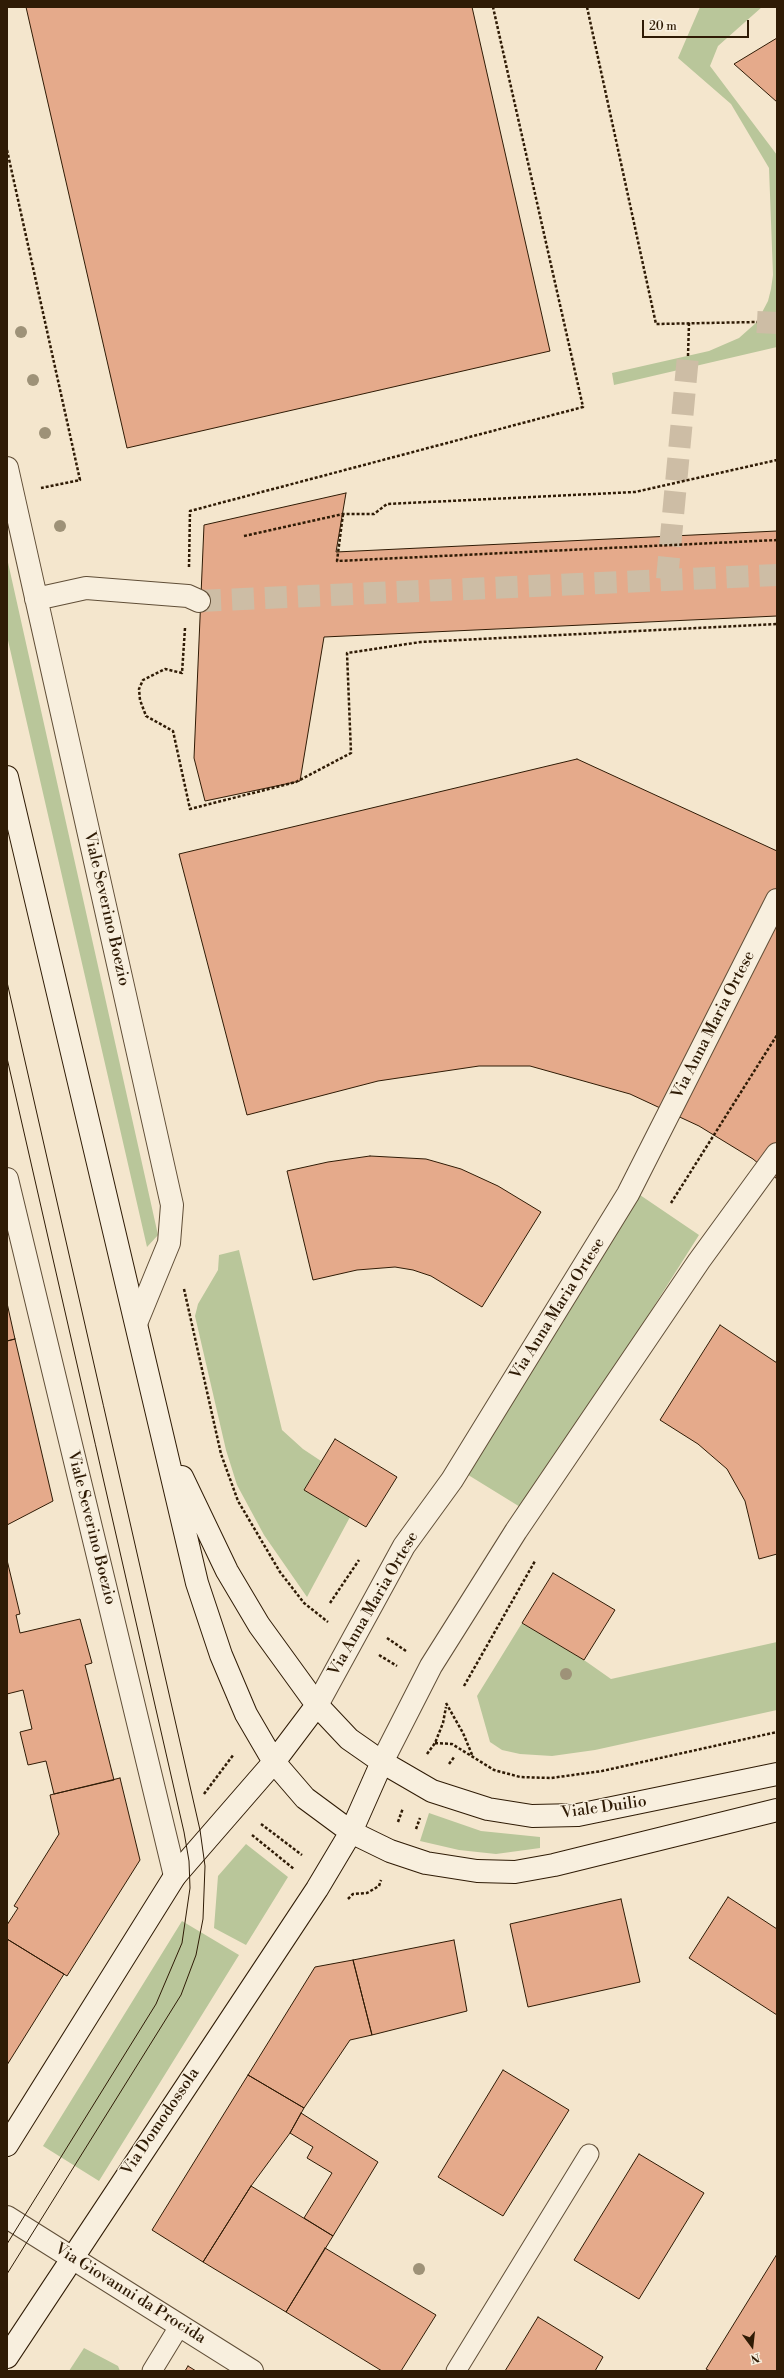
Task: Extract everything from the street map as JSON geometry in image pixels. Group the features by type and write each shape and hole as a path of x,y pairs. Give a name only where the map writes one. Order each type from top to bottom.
{"street":[{"name":"Viale Severino Boezio","path":"7,468 172,1205 169,1243 137,1321"},
{"path":"36,599 86,588 194,598"},
{"path":"7,777 137,1321 197,1583 221,1655 246,1714 274,1762 306,1798 351,1832 390,1851 426,1863 477,1871 515,1872 554,1865 777,1810"},
{"name":"Via Anna Maria Ortese","path":"175,1876 274,1762 317,1705 404,1546 452,1480 628,1194 777,900"},
{"path":"382,1762 422,1682 474,1596 699,1261 777,1154"},
{"name":"Viale Severino Boezio","path":"7,1179 175,1876"},
{"path":"164,1438 227,1571 259,1625 317,1705"},
{"name":"Viale Duilio","path":"317,1705 349,1738 382,1762 432,1791 488,1809 532,1816 586,1813 777,1774"},
{"name":"Via Domodossola","path":"7,2357 316,1889 351,1832 382,1762"},
{"path":"7,2145 175,1876"},
{"name":"Via Giovanni da Procida","path":"7,2217 252,2371"}],"lane":[{"path":"456,2371 589,2154"},
{"path":"152,2371 180,2325"}],"path":[{"path":"493,7 583,407 190,511 194,598 182,672 166,669 143,680 139,690 146,716 173,731 190,809 296,782 351,753 347,653 421,642 777,624"},
{"path":"587,7 656,324 757,322"},
{"path":"7,150 80,480 39,489"},
{"path":"688,356 689,323"},
{"path":"244,536 343,514 374,514 386,504 635,492 777,460"},
{"path":"343,514 337,561 777,540"},
{"path":"671,1203 777,1035"},
{"path":"184,1284 185,1299 221,1454 238,1501 280,1572 304,1603 319,1617"},
{"path":"386,1638 412,1654"},
{"path":"372,1650 399,1667"},
{"path":"443,1699 463,1733 473,1756"},
{"path":"425,1758 435,1743 443,1723 446,1703"},
{"path":"435,1743 452,1744 494,1770 520,1777 551,1778 602,1771 777,1732"},
{"path":"396,1825 404,1803"},
{"path":"414,1834 421,1816"},
{"path":"263,1826 299,1853"},
{"path":"252,1835 294,1870"},
{"path":"353,1894 367,1893 379,1886 384,1874"}],"green space":[{"path":"700,7 762,7 718,46 710,66 777,155 777,347 614,385 612,373 709,351 739,338 757,322 768,301 771,289 773,275 769,168 731,104 678,58"},
{"path":"7,558 158,1235 147,1247 7,636"},
{"path":"640,1195 699,1235 525,1510 465,1473"},
{"path":"239,1250 282,1430 303,1449 321,1461 304,1490 350,1517 307,1597 264,1535 237,1485 226,1450 195,1316 198,1304 218,1270 219,1255"},
{"path":"522,1623 584,1660 611,1679 777,1642 777,1710 595,1750 552,1756 520,1754 502,1750 490,1742 477,1696"},
{"path":"429,1813 481,1831 540,1837 540,1848 496,1854 459,1850 420,1841"},
{"path":"246,1844 288,1877 246,1945 214,1928 218,1876"},
{"path":"182,1921 239,1955 99,2181 43,2146"},
{"path":"84,2348 118,2366 120,2371 69,2371"}],"building":[{"path":"26,7 472,7 550,351 127,448"},
{"path":"777,38 777,102 734,64"},
{"path":"346,493 336,552 777,531 777,616 324,637 300,781 205,801 194,758 204,525"},
{"path":"577,759 777,851 777,1179 753,1159 699,1126 630,1094 530,1066 479,1066 378,1081 247,1115 179,854"},
{"path":"370,1156 426,1159 461,1169 498,1186 541,1212 482,1307 431,1276 413,1270 395,1267 357,1270 313,1280 287,1171 328,1162"},
{"path":"7,1303 15,1339 7,1341"},
{"path":"720,1325 777,1363 777,1554 759,1559 745,1501 727,1469 698,1444 660,1420"},
{"path":"15,1339 53,1501 7,1525 7,1341"},
{"path":"335,1439 397,1477 366,1527 304,1490"},
{"path":"7,1560 20,1614 16,1615 20,1633 80,1619 92,1663 85,1665 114,1780 54,1794 46,1761 28,1765 20,1732 32,1729 23,1690 7,1694"},
{"path":"553,1573 615,1610 584,1660 522,1623"},
{"path":"120,1778 140,1860 67,1976 7,1939 7,1925 18,1908 14,1906 59,1834 50,1795"},
{"path":"728,1897 777,1929 777,2015 689,1958"},
{"path":"621,1899 640,1982 528,2007 510,1924"},
{"path":"7,1939 64,1974 7,2065"},
{"path":"454,1940 467,2011 372,2035 353,1960"},
{"path":"353,1960 372,2035 350,2040 304,2108 248,2075 315,1967"},
{"path":"503,2070 569,2110 503,2216 438,2177"},
{"path":"248,2075 304,2108 290,2133 251,2186 203,2262 152,2230"},
{"path":"301,2113 378,2162 333,2236 304,2218 332,2173 307,2158 313,2147 290,2133"},
{"path":"639,2154 704,2193 639,2299 574,2260"},
{"path":"251,2186 333,2236 286,2312 203,2262"},
{"path":"325,2248 436,2315 401,2371 382,2371 286,2312"},
{"path":"777,2254 777,2371 710,2371 706,2369"},
{"path":"538,2317 603,2357 595,2371 505,2371"},
{"path":"188,2366 196,2371 185,2371"}],"tunnel":[{"path":"757,322 777,323"},
{"path":"667,579 688,356"},
{"path":"199,601 777,575"}],"tram line":[{"path":"7,982 200,1830 205,1866 203,1919 196,1955 181,1995 7,2274"},
{"path":"7,1058 184,1832 189,1861 190,1888 182,1943 156,2004 7,2244"}]}
